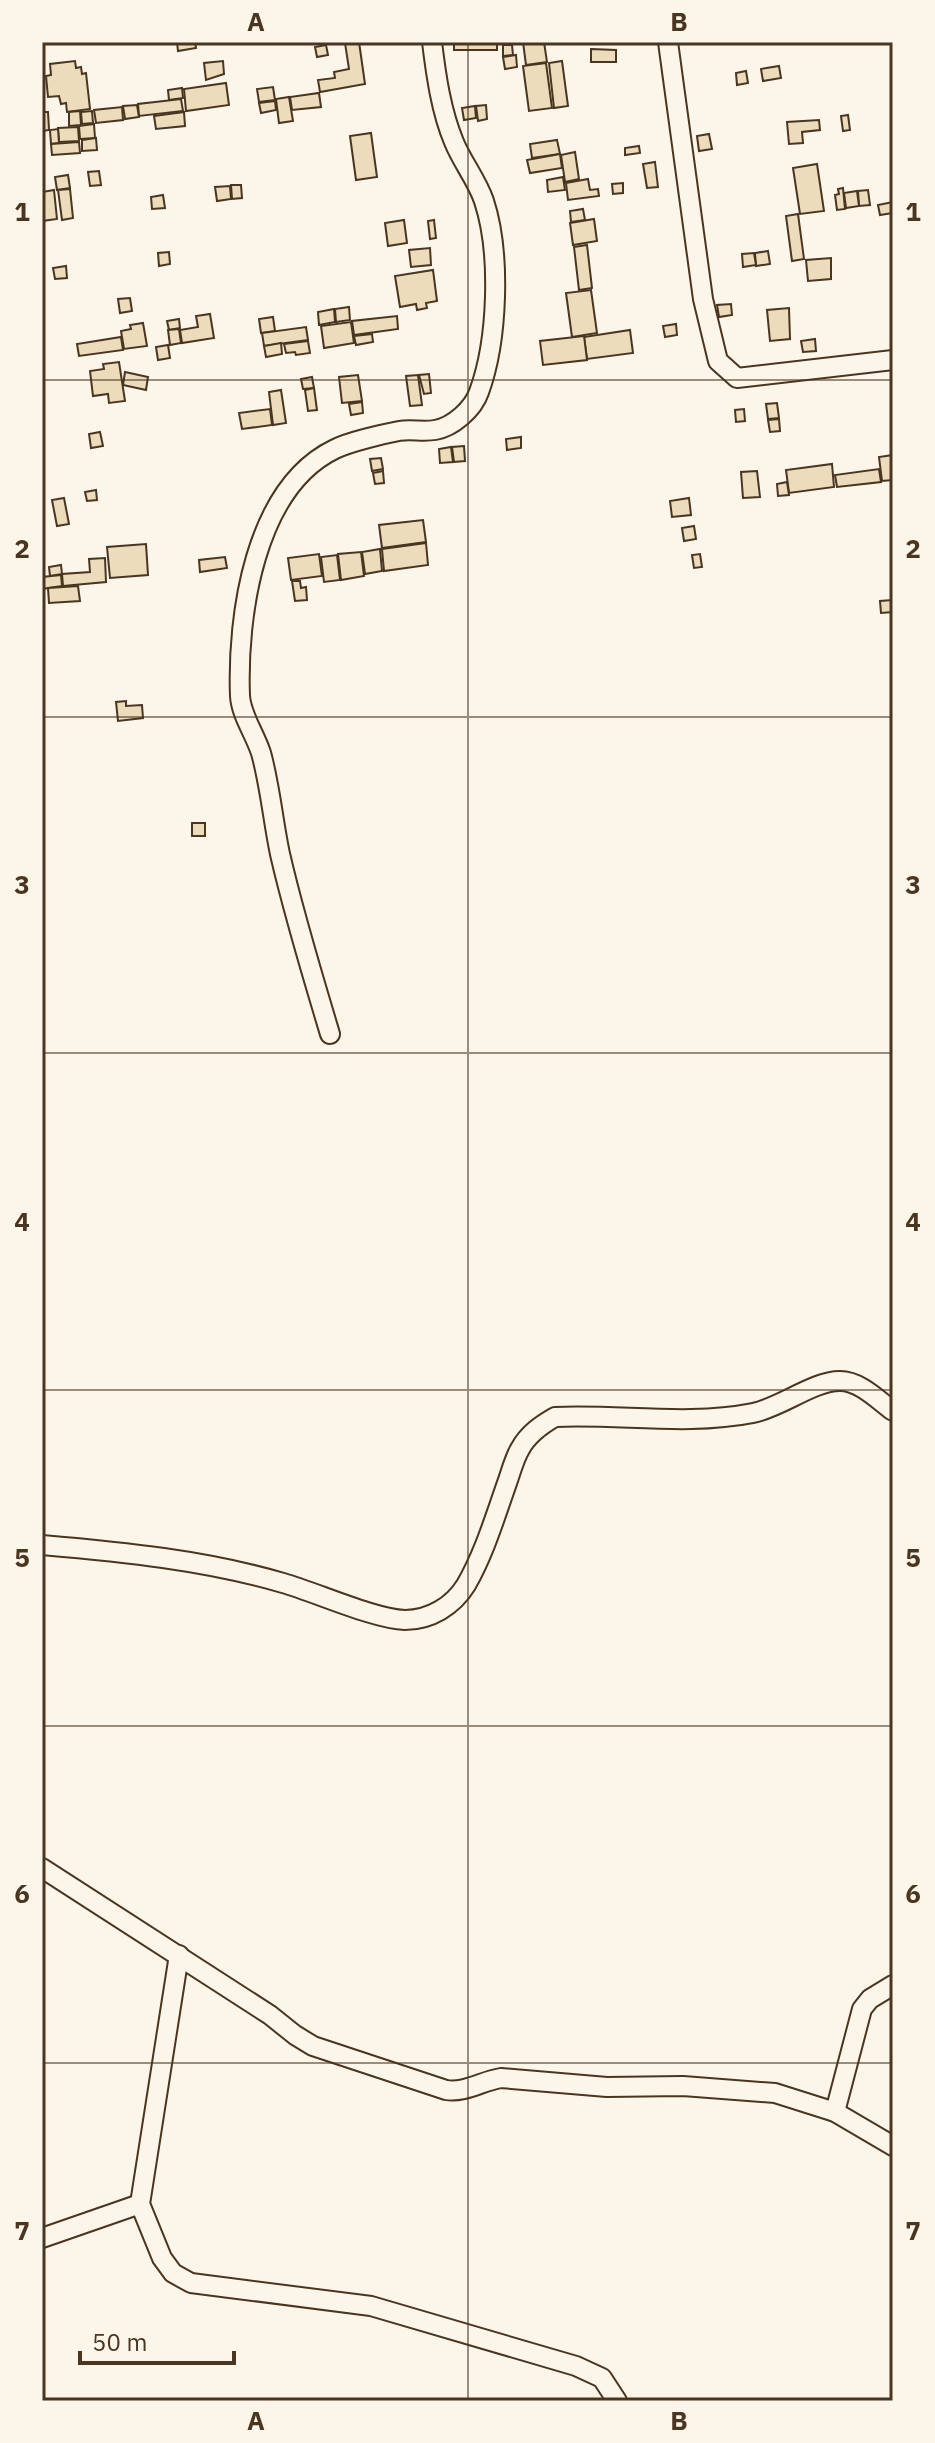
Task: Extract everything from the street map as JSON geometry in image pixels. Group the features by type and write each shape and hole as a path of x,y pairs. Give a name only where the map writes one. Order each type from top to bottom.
{"street":[{"path":"330,1034 299,934 261,753 240,700 243,623 257,551 278,505 302,473 335,449 401,430 437,430 463,416 478,395 487,365 493,325 493,236 483,199 450,131 432,42"},
{"path":"668,42 703,299 718,361 737,378 893,360"},
{"path":"42,1545 115,1552 218,1568 281,1582 380,1615 405,1620 434,1615 451,1603 465,1586 520,1449 536,1428 555,1417 663,1421 738,1415 771,1409 837,1381 857,1385 893,1411"},
{"path":"42,1868 179,1955 313,2046 446,2090 466,2089 486,2080 501,2078 607,2087 683,2086 775,2093 835,2112 893,2146"},
{"path":"179,1955 140,2204 162,2258 173,2273 191,2283 371,2306 576,2366 602,2378 617,2401"},
{"path":"835,2112 862,2009 870,1999 893,1985"},
{"path":"42,2238 140,2204"}],"building":[{"path":"177,42 195,42 196,48 178,51"},
{"path":"359,42 365,84 320,92 318,80 335,78 334,72 349,69 345,43"},
{"path":"454,42 497,42 497,50 454,50"},
{"path":"523,42 544,42 547,62 526,65"},
{"path":"326,45 328,55 317,57 315,47"},
{"path":"503,45 512,45 513,55 503,56"},
{"path":"591,49 616,50 616,62 591,62"},
{"path":"516,55 517,67 505,69 503,57"},
{"path":"75,61 76,68 81,67 82,74 86,73 90,109 67,112 66,103 61,104 59,96 48,97 46,76 51,75 50,64"},
{"path":"223,61 224,74 206,80 204,63"},
{"path":"562,61 568,106 554,108 549,63"},
{"path":"546,63 552,108 529,111 523,66"},
{"path":"779,66 781,78 763,81 761,69"},
{"path":"746,71 748,83 737,85 736,73"},
{"path":"226,83 229,105 186,111 184,89"},
{"path":"273,87 275,100 259,102 257,89"},
{"path":"182,88 183,98 169,100 168,90"},
{"path":"319,93 321,107 292,110 290,97"},
{"path":"289,97 293,121 279,123 276,99"},
{"path":"181,99 183,111 139,116 138,104"},
{"path":"275,101 276,110 261,113 259,103"},
{"path":"137,105 139,117 125,119 123,106"},
{"path":"486,105 487,119 478,121 476,106"},
{"path":"475,106 476,118 464,120 462,108"},
{"path":"122,107 123,120 96,123 94,110"},
{"path":"80,111 81,125 69,126 69,112"},
{"path":"92,111 93,123 82,124 81,112"},
{"path":"42,112 48,112 49,130 42,131"},
{"path":"184,112 185,126 156,129 154,116"},
{"path":"848,115 850,130 843,131 841,116"},
{"path":"819,120 820,130 802,132 803,143 789,144 787,122"},
{"path":"94,124 95,138 80,139 79,126"},
{"path":"78,127 79,141 59,142 58,128"},
{"path":"58,129 59,143 51,144 50,130"},
{"path":"371,133 377,177 356,180 350,136"},
{"path":"709,134 712,149 699,151 697,136"},
{"path":"96,138 97,150 82,151 82,140"},
{"path":"557,140 560,154 532,158 530,144"},
{"path":"79,142 80,153 52,155 51,144"},
{"path":"639,146 640,153 625,155 625,148"},
{"path":"575,152 579,179 565,182 561,155"},
{"path":"560,154 562,168 530,173 527,160"},
{"path":"655,162 658,187 647,188 643,164"},
{"path":"817,164 824,211 800,214 793,168"},
{"path":"99,171 101,185 90,186 88,172"},
{"path":"68,175 70,188 57,190 55,177"},
{"path":"563,177 565,190 548,192 547,180"},
{"path":"588,179 590,190 598,189 599,196 568,200 566,183"},
{"path":"623,183 623,193 613,194 612,184"},
{"path":"231,185 241,185 242,198 232,199"},
{"path":"230,186 231,199 217,201 215,187"},
{"path":"843,188 845,209 837,210 835,195 839,194 838,189"},
{"path":"70,189 73,218 62,220 58,190"},
{"path":"54,190 57,219 42,221 42,192"},
{"path":"868,190 870,205 859,206 858,191"},
{"path":"857,191 859,206 846,208 844,193"},
{"path":"163,195 165,208 152,209 151,197"},
{"path":"893,202 893,213 880,215 878,205"},
{"path":"583,209 585,220 571,222 570,211"},
{"path":"798,214 804,259 792,261 786,216"},
{"path":"594,219 597,241 573,245 570,223"},
{"path":"404,220 407,243 388,246 385,223"},
{"path":"434,220 436,238 430,239 428,221"},
{"path":"587,245 592,288 579,290 574,247"},
{"path":"430,248 431,265 411,267 409,250"},
{"path":"768,251 770,264 756,266 755,253"},
{"path":"169,252 170,264 159,266 158,253"},
{"path":"754,253 756,265 743,267 742,254"},
{"path":"831,258 831,279 808,281 806,260"},
{"path":"66,266 67,278 55,279 53,268"},
{"path":"433,270 437,301 426,303 427,308 417,310 416,304 400,307 395,276"},
{"path":"591,290 597,333 572,337 566,293"},
{"path":"130,298 132,311 120,313 118,299"},
{"path":"731,304 732,315 719,317 717,305"},
{"path":"349,307 350,320 336,322 335,309"},
{"path":"789,308 790,339 770,341 767,310"},
{"path":"334,309 335,322 319,325 318,312"},
{"path":"210,314 214,338 182,343 180,330 198,327 196,316"},
{"path":"397,316 398,329 354,335 352,321"},
{"path":"273,317 275,331 261,333 259,319"},
{"path":"179,319 180,328 169,330 167,321"},
{"path":"351,322 354,343 324,348 321,326"},
{"path":"143,323 147,346 124,349 121,331 131,329 130,325"},
{"path":"676,324 677,335 665,337 663,326"},
{"path":"306,327 308,340 264,346 262,333"},
{"path":"179,329 181,343 170,345 168,330"},
{"path":"630,330 633,353 587,359 584,337"},
{"path":"372,334 373,342 356,345 354,336"},
{"path":"584,336 587,360 543,365 540,341"},
{"path":"121,337 123,350 79,356 77,344"},
{"path":"815,339 816,351 803,352 801,341"},
{"path":"308,341 310,353 286,353 284,344"},
{"path":"281,343 282,354 266,357 264,346"},
{"path":"168,345 170,358 158,360 156,347"},
{"path":"119,362 125,401 109,403 108,394 93,396 90,371 104,369 103,364"},
{"path":"125,372 148,377 146,390 123,385"},
{"path":"429,374 431,393 424,394 419,375"},
{"path":"358,375 362,401 342,403 339,377"},
{"path":"418,375 422,405 410,406 406,376"},
{"path":"312,377 314,388 303,389 301,379"},
{"path":"314,388 317,410 308,411 305,390"},
{"path":"281,390 286,423 273,425 269,392"},
{"path":"362,402 363,413 351,415 349,404"},
{"path":"777,403 779,418 768,419 766,404"},
{"path":"270,409 272,425 242,429 239,413"},
{"path":"744,409 745,421 736,422 735,410"},
{"path":"779,419 780,431 770,432 768,420"},
{"path":"100,432 103,446 91,448 89,434"},
{"path":"521,437 521,448 507,450 506,439"},
{"path":"464,446 465,461 454,462 452,447"},
{"path":"451,447 453,462 440,463 439,449"},
{"path":"893,455 893,480 882,481 879,457"},
{"path":"381,458 383,469 372,471 370,459"},
{"path":"832,464 834,487 789,493 786,470"},
{"path":"879,469 881,482 837,487 835,475"},
{"path":"383,471 384,483 375,484 373,473"},
{"path":"757,471 760,497 743,498 741,472"},
{"path":"787,482 789,495 778,496 777,484"},
{"path":"96,490 97,500 87,501 85,492"},
{"path":"64,498 69,524 57,526 52,500"},
{"path":"689,498 691,515 672,517 670,501"},
{"path":"423,520 426,542 382,548 379,525"},
{"path":"694,526 696,539 684,541 682,528"},
{"path":"426,543 428,565 384,571 382,549"},
{"path":"146,544 148,575 110,578 107,547"},
{"path":"380,549 382,571 365,574 362,552"},
{"path":"361,552 364,576 341,580 338,554"},
{"path":"319,554 322,576 291,580 288,558"},
{"path":"700,554 702,567 694,568 692,555"},
{"path":"337,555 340,580 324,582 321,557"},
{"path":"225,557 227,568 200,572 199,560"},
{"path":"105,558 106,582 63,586 62,574 90,572 89,559"},
{"path":"61,565 62,574 50,576 49,567"},
{"path":"61,575 62,586 42,589 42,577"},
{"path":"292,581 300,581 301,588 306,587 307,600 295,601"},
{"path":"78,586 80,601 49,603 48,588"},
{"path":"892,600 893,612 881,613 880,601"},
{"path":"126,701 126,706 142,705 143,718 118,721 116,702"},
{"path":"192,823 205,823 205,836 192,836"}]}
